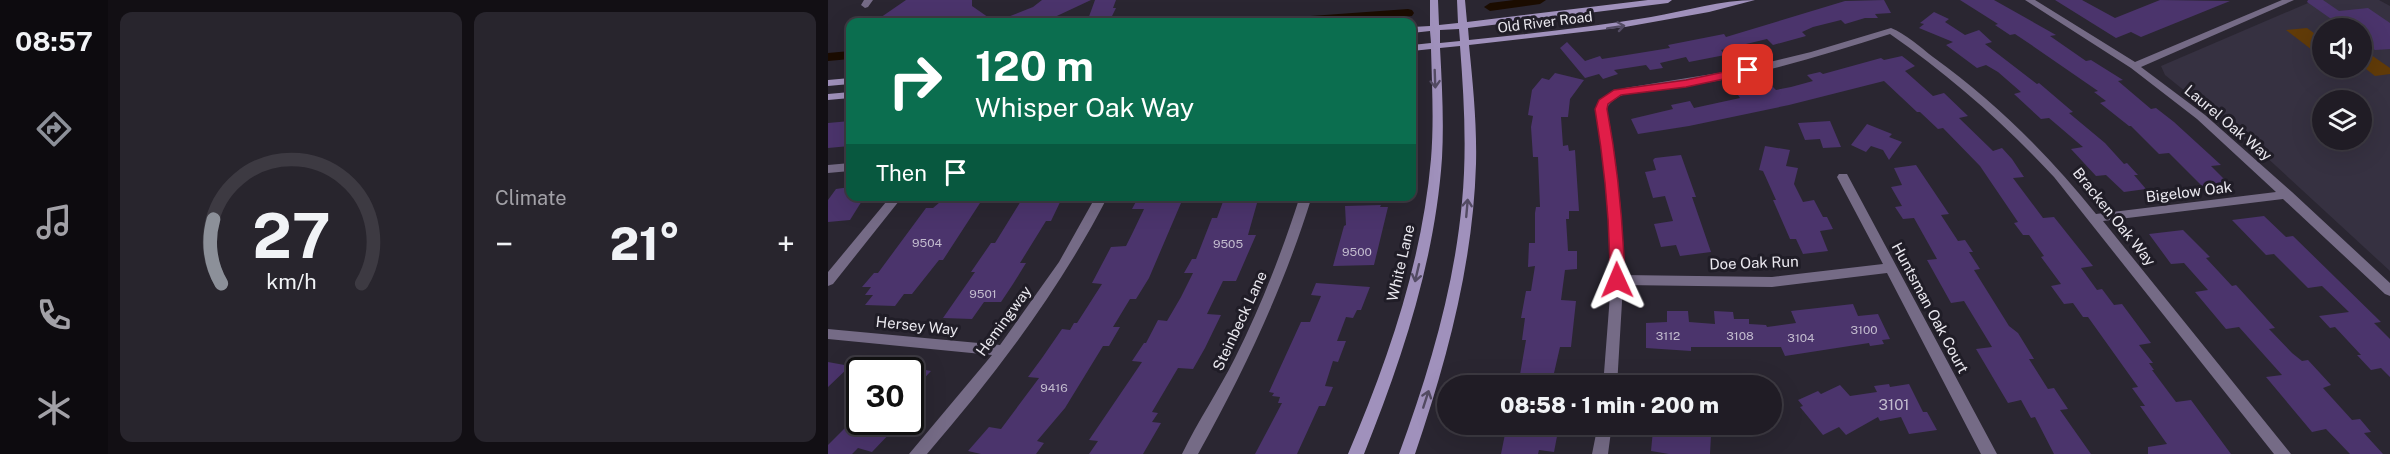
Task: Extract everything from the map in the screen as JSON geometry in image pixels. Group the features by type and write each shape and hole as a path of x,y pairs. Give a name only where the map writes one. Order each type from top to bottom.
{"main road":[{"name":"White Lane","path":"1356,454 1394,354 1413,291 1425,236 1436,158 1434,0"},
{"path":"1407,454 1437,362 1453,298 1463,243 1470,163 1461,0"},
{"name":"Old River Road","path":"1416,30 1602,10 1668,0"},
{"name":"Old River Road","path":"1416,48 1604,28 1752,0"},
{"path":"828,83 846,81"},
{"path":"828,97 846,95"}],"street":[{"name":"Laurel Oak Way","path":"2029,0 2134,66 2201,117 2390,291"},
{"path":"2134,66 2287,0"},
{"name":"Bracken Oak Way","path":"1617,280 1617,226 1612,172 1601,109 1603,102 1618,92 1686,83 1748,70 1815,54 1891,31 1950,73 2005,119 2058,174 2283,454"},
{"path":"828,169 846,167"},
{"name":"Huntsman Oak Court","path":"1843,177 1989,454"},
{"name":"Bigelow Oak","path":"2094,218 2288,195"},
{"path":"828,281 894,201"},
{"name":"Hemingway","path":"917,454 1003,351 1069,256 1099,201"},
{"name":"Steinbeck Lane","path":"1190,454 1258,326 1280,273 1304,201"},
{"name":"Doe Oak Run","path":"1617,280 1772,282 1891,268"},
{"path":"1611,375 1617,280"},
{"name":"Hersey Way","path":"828,334 1003,351"},
{"path":"1600,454 1603,435"}],"shaded area":[{"path":"2315,0 2379,0 2390,6 2390,271 2263,154 2165,75 2161,66"},
{"path":"2307,28 2312,32 2312,50 2286,30"},
{"path":"2372,56 2390,68 2390,74 2375,76 2372,74"}],"building":[{"path":"906,0 972,0 972,6 989,18 880,18"},
{"path":"1042,0 1091,0 1053,18 1005,18 1033,7"},
{"path":"1095,0 1116,0 1113,8 1116,8 1111,18 1088,18"},
{"path":"1884,0 1891,13 1875,14 1878,18 1865,18 1845,24 1841,20 1813,27 1802,32 1806,36 1773,45 1767,39 1721,50 1725,55 1689,62 1686,57 1660,63 1663,68 1650,70 1646,65 1614,70 1618,74 1603,79 1599,74 1585,78 1560,48 1567,42 1585,61 1600,56 1602,59 1670,48 1668,45 1724,34 1726,37 1845,1"},
{"path":"1960,0 1994,0 2056,35 2050,36 2086,61 2091,60 2123,80 2118,81 2151,109 2156,108 2174,122 2221,165 2211,166 2227,182 2202,186 2169,153 2159,154 2131,126 2100,103 2106,101 2094,92 2098,91 2015,34 2010,35 1995,25 1998,24"},
{"path":"2055,0 2082,0 2115,18 2160,0 2230,1 2141,37 2131,32 2116,38"},
{"path":"2308,0 2323,0 2339,11 2368,8 2390,23 2390,49 2375,50 2372,48 2372,18 2330,18 2307,2"},
{"path":"1934,12 1949,19 1945,22 1965,35 1979,30 1992,42 1985,44 2037,84 2039,83 2073,112 2069,113 2105,143 2124,164 2127,163 2138,175 2134,175 2146,189 2124,192 2106,175 2096,176 2071,149 2083,147 2049,118 2041,119 2014,94 2021,92 1998,72 1986,65 1977,68 1946,45 1953,42 1919,28 1924,24 1920,23"},
{"path":"1902,56 1915,66 1905,71 1933,96 1944,93 1968,116 1959,118 1993,151 2002,148 2012,159 2024,177 2013,178 2043,218 2054,217 2093,266 2081,268 2097,290 2102,289 2114,305 2122,304 2151,343 2139,345 2153,363 2149,363 2154,370 2152,370 2176,402 2191,400 2231,454 2148,454 2148,447 2167,444 2140,406 2145,406 2132,388 2138,387 2088,317 2083,317 2073,303 2064,304 2051,286 2061,284 2041,257 2044,256 2029,235 2023,235 2014,223 2018,222 1980,166 1943,128 1938,129 1884,81 1789,105 1638,134 1631,119 1673,109 1671,105 1690,101 1694,108 1740,98 1736,92 1771,85 1776,90 1791,87 1813,81 1807,75 1820,72 1823,74 1881,58 1884,60"},
{"path":"1555,73 1584,80 1570,99 1568,117 1561,117 1563,146 1568,145 1569,151 1575,150 1579,211 1569,211 1569,219 1566,219 1568,251 1577,251 1577,269 1565,270 1561,300 1576,301 1571,347 1560,347 1554,375 1520,375 1526,340 1522,340 1525,318 1521,318 1526,291 1531,291 1535,266 1528,267 1529,243 1535,243 1535,213 1536,207 1540,207 1538,157 1533,157 1531,127 1533,116 1528,115 1532,90 1542,78 1549,80"},
{"path":"846,121 846,146 828,148 828,123"},
{"path":"1830,121 1841,147 1823,148 1820,139 1805,140 1798,123"},
{"path":"1867,124 1892,134 1889,137 1902,142 1889,160 1883,150 1871,146 1866,152 1851,145"},
{"path":"1765,146 1790,150 1786,166 1798,168 1794,184 1803,202 1814,200 1833,229 1820,231 1828,251 1803,254 1796,239 1790,239 1763,171 1759,170"},
{"path":"1681,155 1696,197 1692,197 1711,252 1680,256 1676,245 1661,247 1654,224 1673,221 1665,196 1653,198 1645,172 1656,170 1653,160 1655,158"},
{"path":"1916,165 1949,214 1941,215 1958,241 1965,240 1973,252 1969,252 1980,269 1974,270 2009,326 2018,333 2034,359 2029,359 2048,389 2054,388 2068,409 2060,410 2091,454 2054,454 2035,417 2031,418 2021,400 2008,403 1976,349 1992,347 1964,301 1951,303 1927,260 1937,259 1914,218 1903,219 1895,207 1902,206 1891,187 1902,185 1894,168"},
{"path":"846,188 846,201 862,201 850,220 828,222 828,200 836,189"},
{"path":"941,201 980,203 943,260 939,260 912,294 904,294 895,306 865,305 873,295 865,295 871,287 862,287 874,273 878,273 926,208 933,208"},
{"path":"1021,201 1061,201 1051,221 1046,221 1020,263 1026,263 1001,302 984,302 972,319 943,318 975,272 971,272 991,243 995,243"},
{"path":"1136,201 1182,201 1149,278 1136,299 1130,299 1113,327 1120,327 1109,346 1103,346 1065,408 1037,441 1044,443 1036,454 981,454 968,451 989,427 1001,429 1039,378 1028,377 1062,329 1070,330 1074,323 1077,323 1102,284 1092,283 1111,247 1126,246 1144,209 1132,209"},
{"path":"1223,201 1258,201 1248,235 1256,235 1236,281 1223,281 1207,314 1221,315 1205,348 1193,369 1178,368 1152,412 1158,413 1152,422 1161,423 1143,454 1089,454 1098,441 1089,440 1142,362 1132,361 1146,343 1158,320 1167,321 1181,297 1193,273 1184,273 1192,259 1196,259 1212,218 1217,218"},
{"path":"1381,205 1380,207 1388,207 1374,265 1333,266 1346,225 1345,206"},
{"path":"2264,216 2286,237 2293,236 2381,322 2374,323 2390,339 2390,377 2381,368 2371,370 2357,355 2361,355 2335,327 2330,328 2319,316 2349,312 2322,286 2308,288 2274,254 2266,255 2232,220"},
{"path":"2183,230 2210,257 2206,258 2232,286 2236,285 2275,328 2269,329 2302,361 2308,360 2331,385 2323,388 2352,420 2360,419 2371,432 2364,433 2383,454 2350,454 2326,429 2312,432 2266,377 2282,375 2239,327 2226,329 2195,292 2208,290 2184,263 2171,264 2149,234"},
{"path":"1316,283 1370,287 1361,310 1357,310 1353,318 1346,317 1337,341 1346,341 1338,362 1333,361 1325,386 1333,387 1325,406 1319,406 1297,454 1255,454 1282,403 1278,403 1280,397 1272,396 1274,393 1269,392 1301,322 1310,322 1321,296 1311,295"},
{"path":"1853,304 1858,316 1878,314 1890,339 1882,340 1884,344 1870,346 1869,343 1785,356 1781,347 1691,347 1691,351 1646,348 1646,323 1667,322 1667,311 1688,311 1689,322 1715,324 1714,311 1733,312 1734,319 1749,319 1749,324 1766,325 1767,327 1796,323 1791,311"},
{"path":"828,362 846,365 846,370 828,387"},
{"path":"924,370 931,371 924,378"},
{"path":"1673,373 1704,375 1673,375"},
{"path":"1889,384 1890,387 1909,384 1923,412 1927,412 1937,430 1909,434 1901,417 1880,421 1878,417 1846,435 1839,427 1823,435 1800,407 1803,406 1798,400 1818,391 1821,394 1840,385 1850,396 1877,392 1874,386"},
{"path":"846,427 846,435 888,435 872,452 858,448 852,454 828,454 828,445"},
{"path":"1505,435 1557,435 1554,452 1539,450 1538,454 1501,454"},
{"path":"1653,435 1711,435 1710,454 1669,454 1651,451"}],"waterway":[{"path":"1490,7 1540,0"},
{"path":"1339,18 1408,13"},
{"path":"828,57 846,55"}],"route":[{"path":"1617,280 1617,226 1608,141 1601,109 1603,102 1618,92 1686,83 1748,70"}]}
